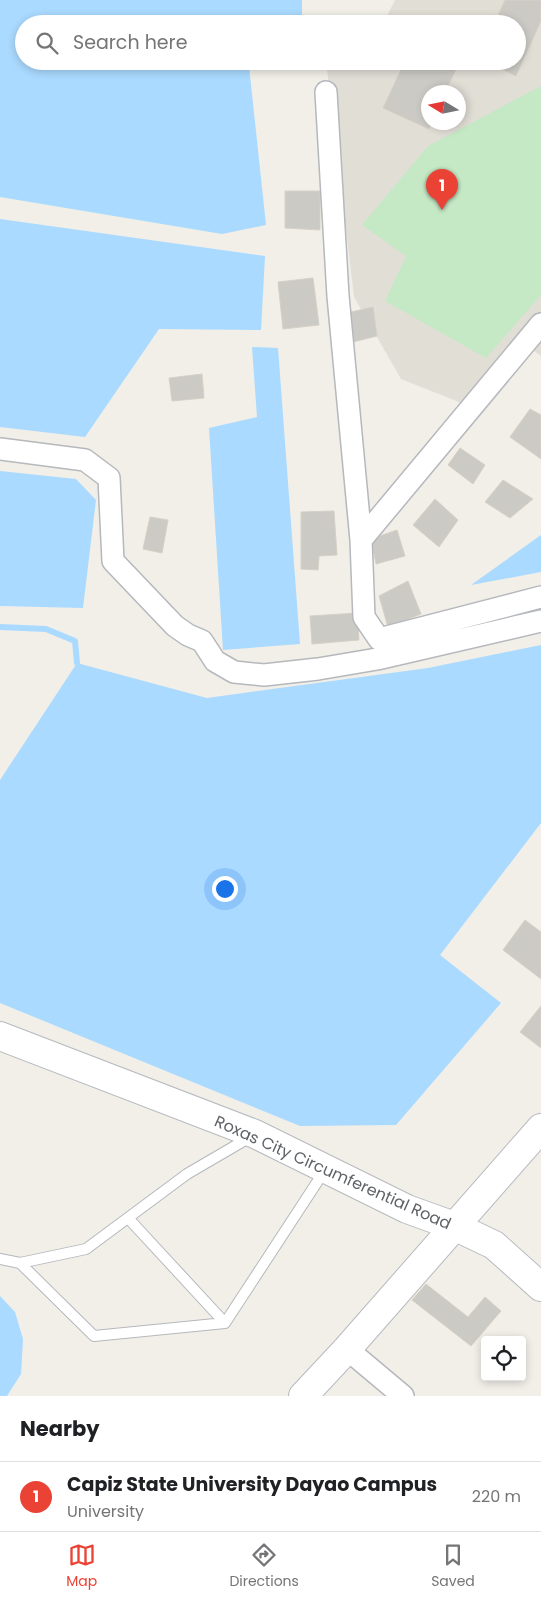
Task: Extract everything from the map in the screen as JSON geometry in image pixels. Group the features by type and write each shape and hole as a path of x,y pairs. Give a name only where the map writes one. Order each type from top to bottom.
{"main road":[{"name":"Roxas City Circumferential Road","path":"0,1036 255,1134 407,1209 454,1226 494,1245 541,1287"},
{"path":"303,1396 347,1349 541,1128"}],"street":[{"path":"326,92 338,296 361,540 364,617 379,639 541,597"},
{"path":"361,540 541,324"},
{"path":"0,448 85,460 109,478 113,560 175,626 188,635 202,641 215,661 234,672 264,675 318,669 377,659 541,621"},
{"path":"347,1349 403,1396"}],"lane":[{"path":"0,1259 20,1263 86,1249 187,1174 255,1134"},
{"path":"225,1323 326,1170"},
{"path":"128,1218 225,1323"},
{"path":"20,1263 94,1336 225,1323"}],"shaded area":[{"path":"395,0 541,0 541,356 522,342 469,406 401,379 354,297 327,70 526,70 526,15 388,15"}],"green space":[{"path":"541,86 541,295 486,358 385,301 406,256 362,225 428,146 458,130 466,130 466,126"}],"water":[{"path":"0,0 302,0 302,15 15,15 15,70 249,70 266,225 222,234 0,197"},
{"path":"0,219 265,256 261,330 159,329 85,437 0,427"},
{"path":"252,347 278,348 300,644 223,650 209,428 257,417"},
{"path":"0,471 76,479 96,500 83,608 0,606"},
{"path":"541,535 541,572 471,585"},
{"path":"541,645 541,823 440,955 501,1003 396,1125 300,1126 0,1003 0,780 77,663 207,698 428,668"},
{"path":"0,1296 15,1312 23,1339 21,1374 7,1396 0,1396"}],"building":[{"path":"505,0 541,0 541,21 526,54 526,15 498,15"},
{"path":"401,70 456,70 448,85 421,85 421,125 383,108"},
{"path":"504,70 519,70 516,76"},
{"path":"285,191 320,191 320,230 285,228"},
{"path":"313,278 319,325 283,329 278,282"},
{"path":"373,307 377,336 353,342 351,312"},
{"path":"202,374 204,398 172,401 169,378"},
{"path":"530,409 541,415 541,459 510,437"},
{"path":"460,448 485,465 473,484 448,465"},
{"path":"503,480 533,499 510,518 485,502"},
{"path":"435,499 458,520 439,547 413,525"},
{"path":"334,511 337,555 319,556 318,570 301,569 301,512"},
{"path":"150,517 168,520 162,553 143,549"},
{"path":"397,530 405,556 376,564 371,539"},
{"path":"408,581 421,614 388,627 379,596"},
{"path":"357,613 359,640 312,644 310,616"},
{"path":"525,920 541,932 541,979 503,950"},
{"path":"541,1006 541,1048 520,1032"},
{"path":"426,1284 468,1317 485,1297 501,1311 471,1346 412,1300"}],"waterway":[{"path":"0,627 46,629 75,641 77,663"}],"place":[{"name":"Capiz State University Dayao Campus","path":"442,210"}]}
